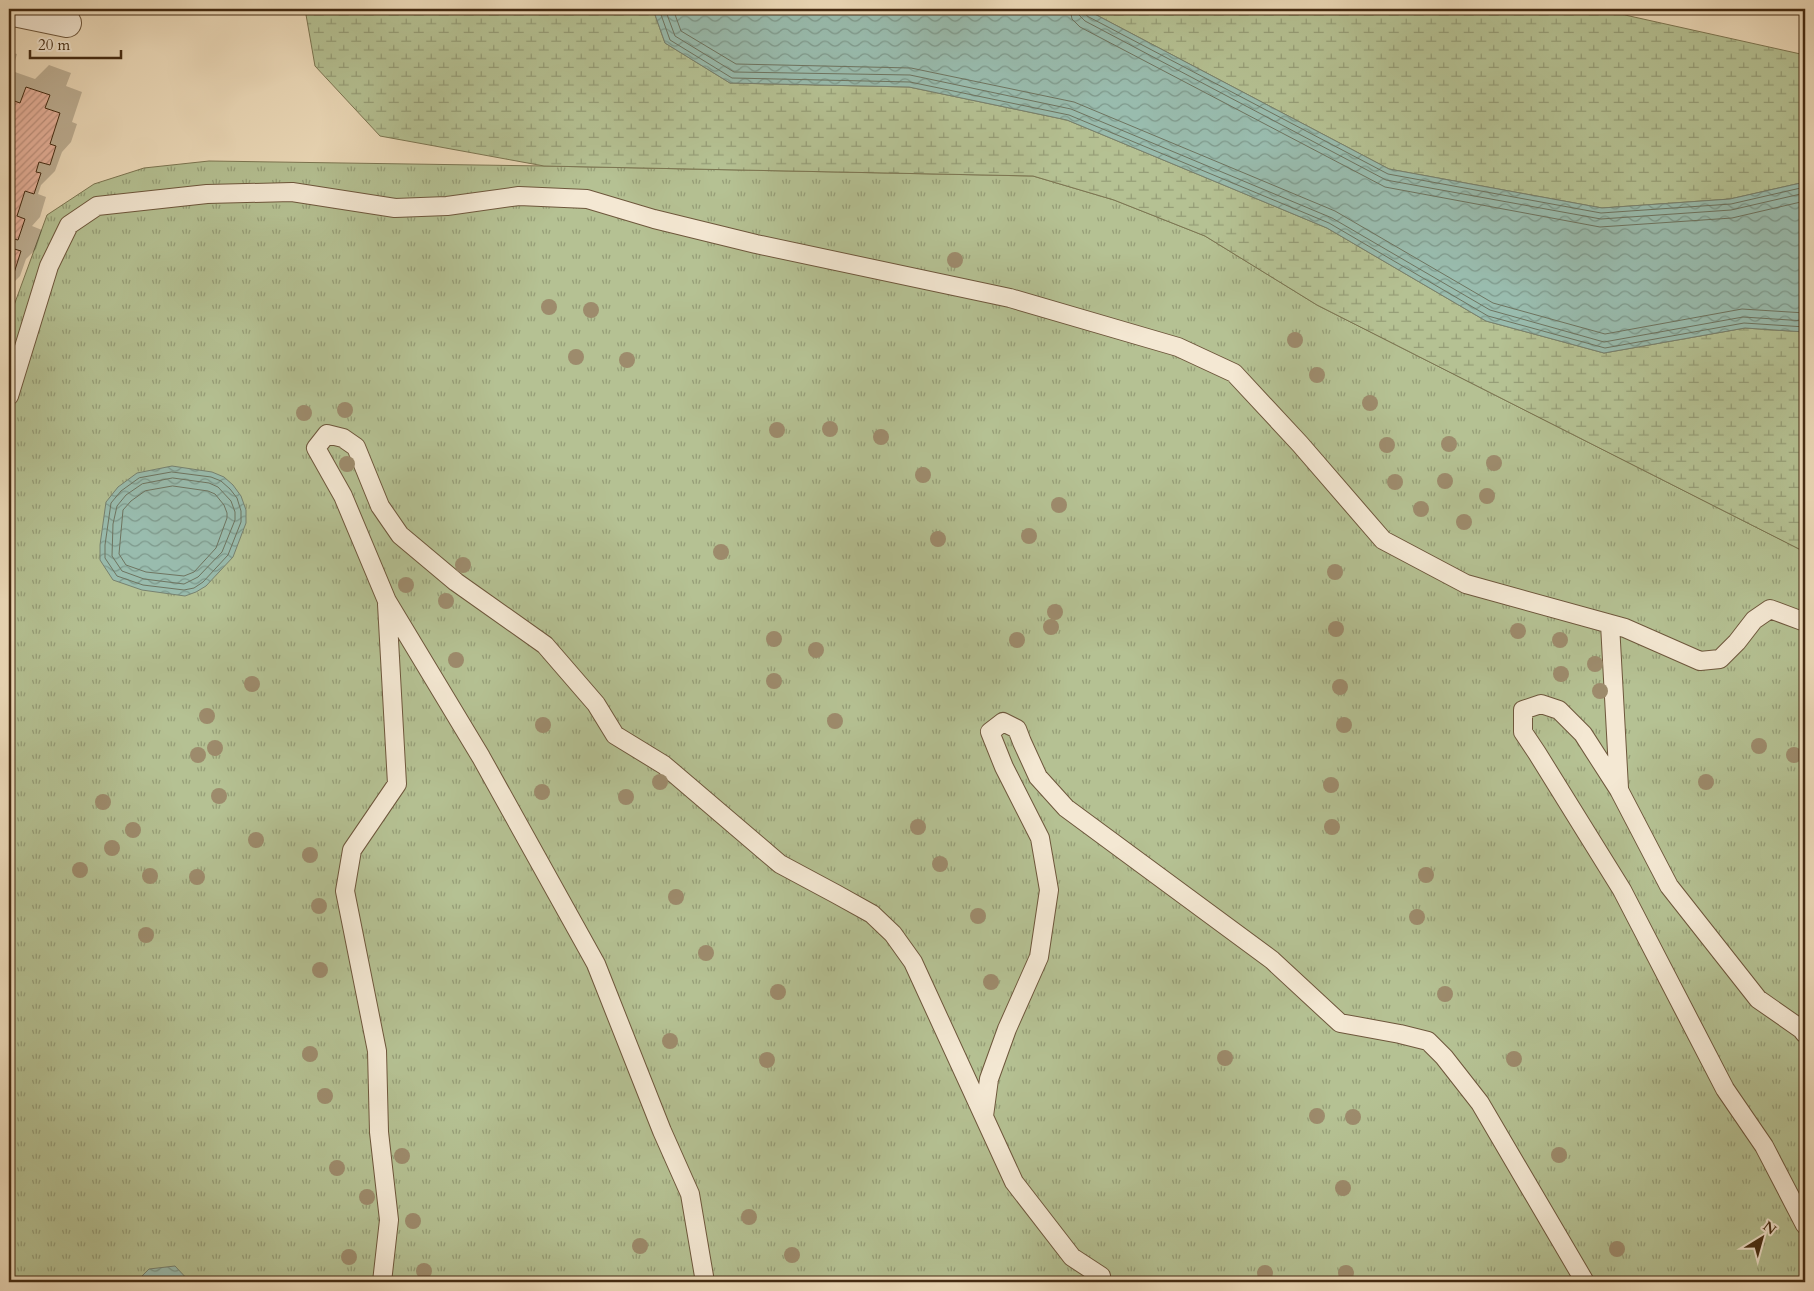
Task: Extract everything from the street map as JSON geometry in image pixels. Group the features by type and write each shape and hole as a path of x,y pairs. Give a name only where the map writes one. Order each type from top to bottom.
{"street":[{"path":"9,11 67,23"}],"lane":[{"path":"9,396 49,266 69,225 97,206 207,194 292,192 395,208 448,206 519,196 587,199 654,220 746,242 1010,298 1178,347 1234,373 1300,444 1383,540 1466,584 1625,628 1700,661 1720,659 1737,642 1754,620 1770,609 1805,622"},
{"path":"705,1282 690,1194 662,1131 596,964 481,757 387,601 343,496 316,448 327,434 343,438 356,447 380,506 400,535 456,582 545,645 596,704 615,735 664,765 780,864 872,914 892,934 913,962 1014,1182 1072,1257 1101,1276"},
{"path":"382,1282 389,1220 379,1132 376,1051 345,891 352,850 397,784 387,601"},
{"path":"1610,624 1619,790"},
{"path":"1805,1034 1801,1029 1758,999 1669,886 1619,790 1583,734 1560,710 1541,704 1523,710 1523,732 1538,753 1622,890 1725,1089 1764,1146 1805,1225"},
{"path":"984,1116 989,1079 1007,1029 1039,957 1049,890 1040,838 1004,767 990,732 1003,722 1017,729 1038,777 1066,808 1272,960 1340,1023 1428,1041 1444,1057 1480,1103 1585,1282"}],"path":[{"path":"1800,9 1805,10"}],"green space":[{"path":"305,9 653,9 665,43 730,83 909,87 1067,120 1327,228 1486,321 1604,353 1745,328 1805,332 1805,552 1317,305 1205,236 1114,200 1033,176 544,166 380,136 315,66"},
{"path":"1085,9 1598,9 1805,55 1805,182 1730,199 1602,208 1389,169"},
{"path":"209,161 1033,176 1114,200 1205,236 1317,305 1805,552 1805,1282 9,1282 9,319 47,215 94,184 144,168"}],"water":[{"path":"653,9 1085,9 1389,169 1602,208 1730,199 1805,182 1805,332 1745,328 1604,353 1486,321 1327,228 1067,120 909,87 730,83 665,43"},
{"path":"172,466 212,472 224,477 241,496 246,510 246,523 233,557 206,586 185,596 142,590 113,580 100,560 100,545 106,502 118,487 137,473"},
{"path":"175,1266 190,1282 136,1282 149,1269"}],"building":[{"path":"26,87 50,95 45,108 60,113 50,144 56,146 50,165 39,162 36,172 41,173 34,194 25,191 17,216 25,219 18,240 14,239 11,248 21,251 14,273 9,271 9,99 20,103"}]}
